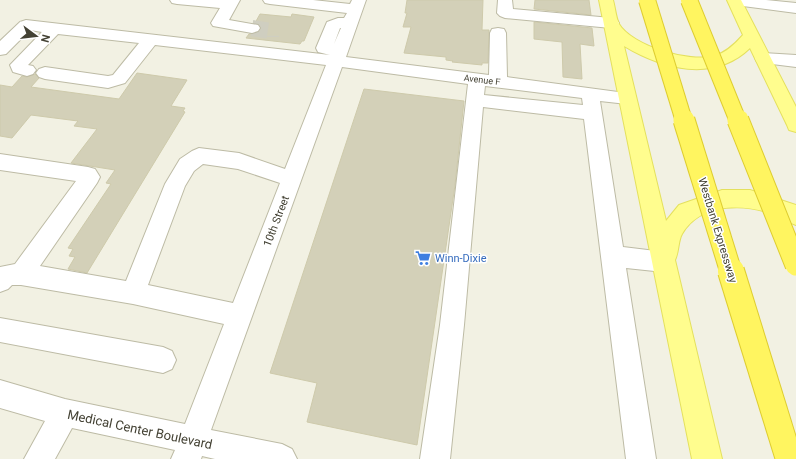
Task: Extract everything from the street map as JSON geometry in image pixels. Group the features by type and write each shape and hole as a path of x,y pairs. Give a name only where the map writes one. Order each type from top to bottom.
{"highway":[{"name":"Westbank Expressway","path":"647,0 789,459"},
{"path":"689,0 796,266"}],"main road":[{"path":"606,0 707,459"},
{"path":"734,1 795,120"},
{"path":"611,25 630,42 652,54 689,64 707,63 726,58 742,47 752,36"},
{"path":"664,262 671,231 687,211 722,199 750,199 788,210 796,216"}],"street":[{"path":"177,0 219,4 221,0"},
{"path":"233,0 218,23 252,28"},
{"path":"270,0 355,11"},
{"path":"505,0 505,13 611,25"},
{"path":"734,1 796,8"},
{"name":"10th Street","path":"189,450 292,179 333,53 355,11"},
{"path":"0,50 26,25 150,40 333,53"},
{"path":"27,70 19,68 18,65 54,29"},
{"path":"498,33 498,82"},
{"path":"271,37 269,43 333,53"},
{"path":"45,73 108,82 114,81 119,79 150,40"},
{"name":"Avenue F","path":"333,53 477,90 498,82 591,103 627,98"},
{"path":"763,58 796,61"},
{"path":"435,459 452,325 477,90 591,103 641,459"},
{"path":"133,293 175,184 187,165 199,156 239,161 292,179"},
{"path":"0,162 88,174 90,177 11,278"},
{"path":"613,256 664,262"},
{"path":"11,278 133,293 240,316"},
{"path":"0,330 163,360"},
{"name":"Medical Center Boulevard","path":"0,394 189,450 282,459"},
{"path":"39,459 65,413"}],"building":[{"path":"407,0 483,0 482,30 489,30 488,63 482,63 482,65 452,62 453,61 446,60 446,57 404,53 411,27 403,27 407,13 405,13"},
{"path":"535,0 589,0 591,15 534,9"},
{"path":"260,14 291,17 292,14 314,17 304,41 300,44 246,38 249,34 258,32 261,29 259,24 255,23"},
{"path":"534,22 592,28 594,46 580,44 582,79 563,77 562,42 534,39"},
{"path":"137,73 187,80 171,106 185,108 183,111 185,112 87,273 68,269 75,257 69,256 73,249 68,248 111,184 106,183 115,170 71,163 97,129 74,126 78,121 31,115 12,138 0,136 0,85 12,87 22,76 27,77 35,74 39,78 31,87 119,99"},
{"path":"364,89 464,101 455,185 417,445 307,422 317,383 270,373"}],"tunnel":[{"path":"252,28 271,31 271,37"}],"place":[{"name":"Winn-Dixie","path":"423,258"}]}
